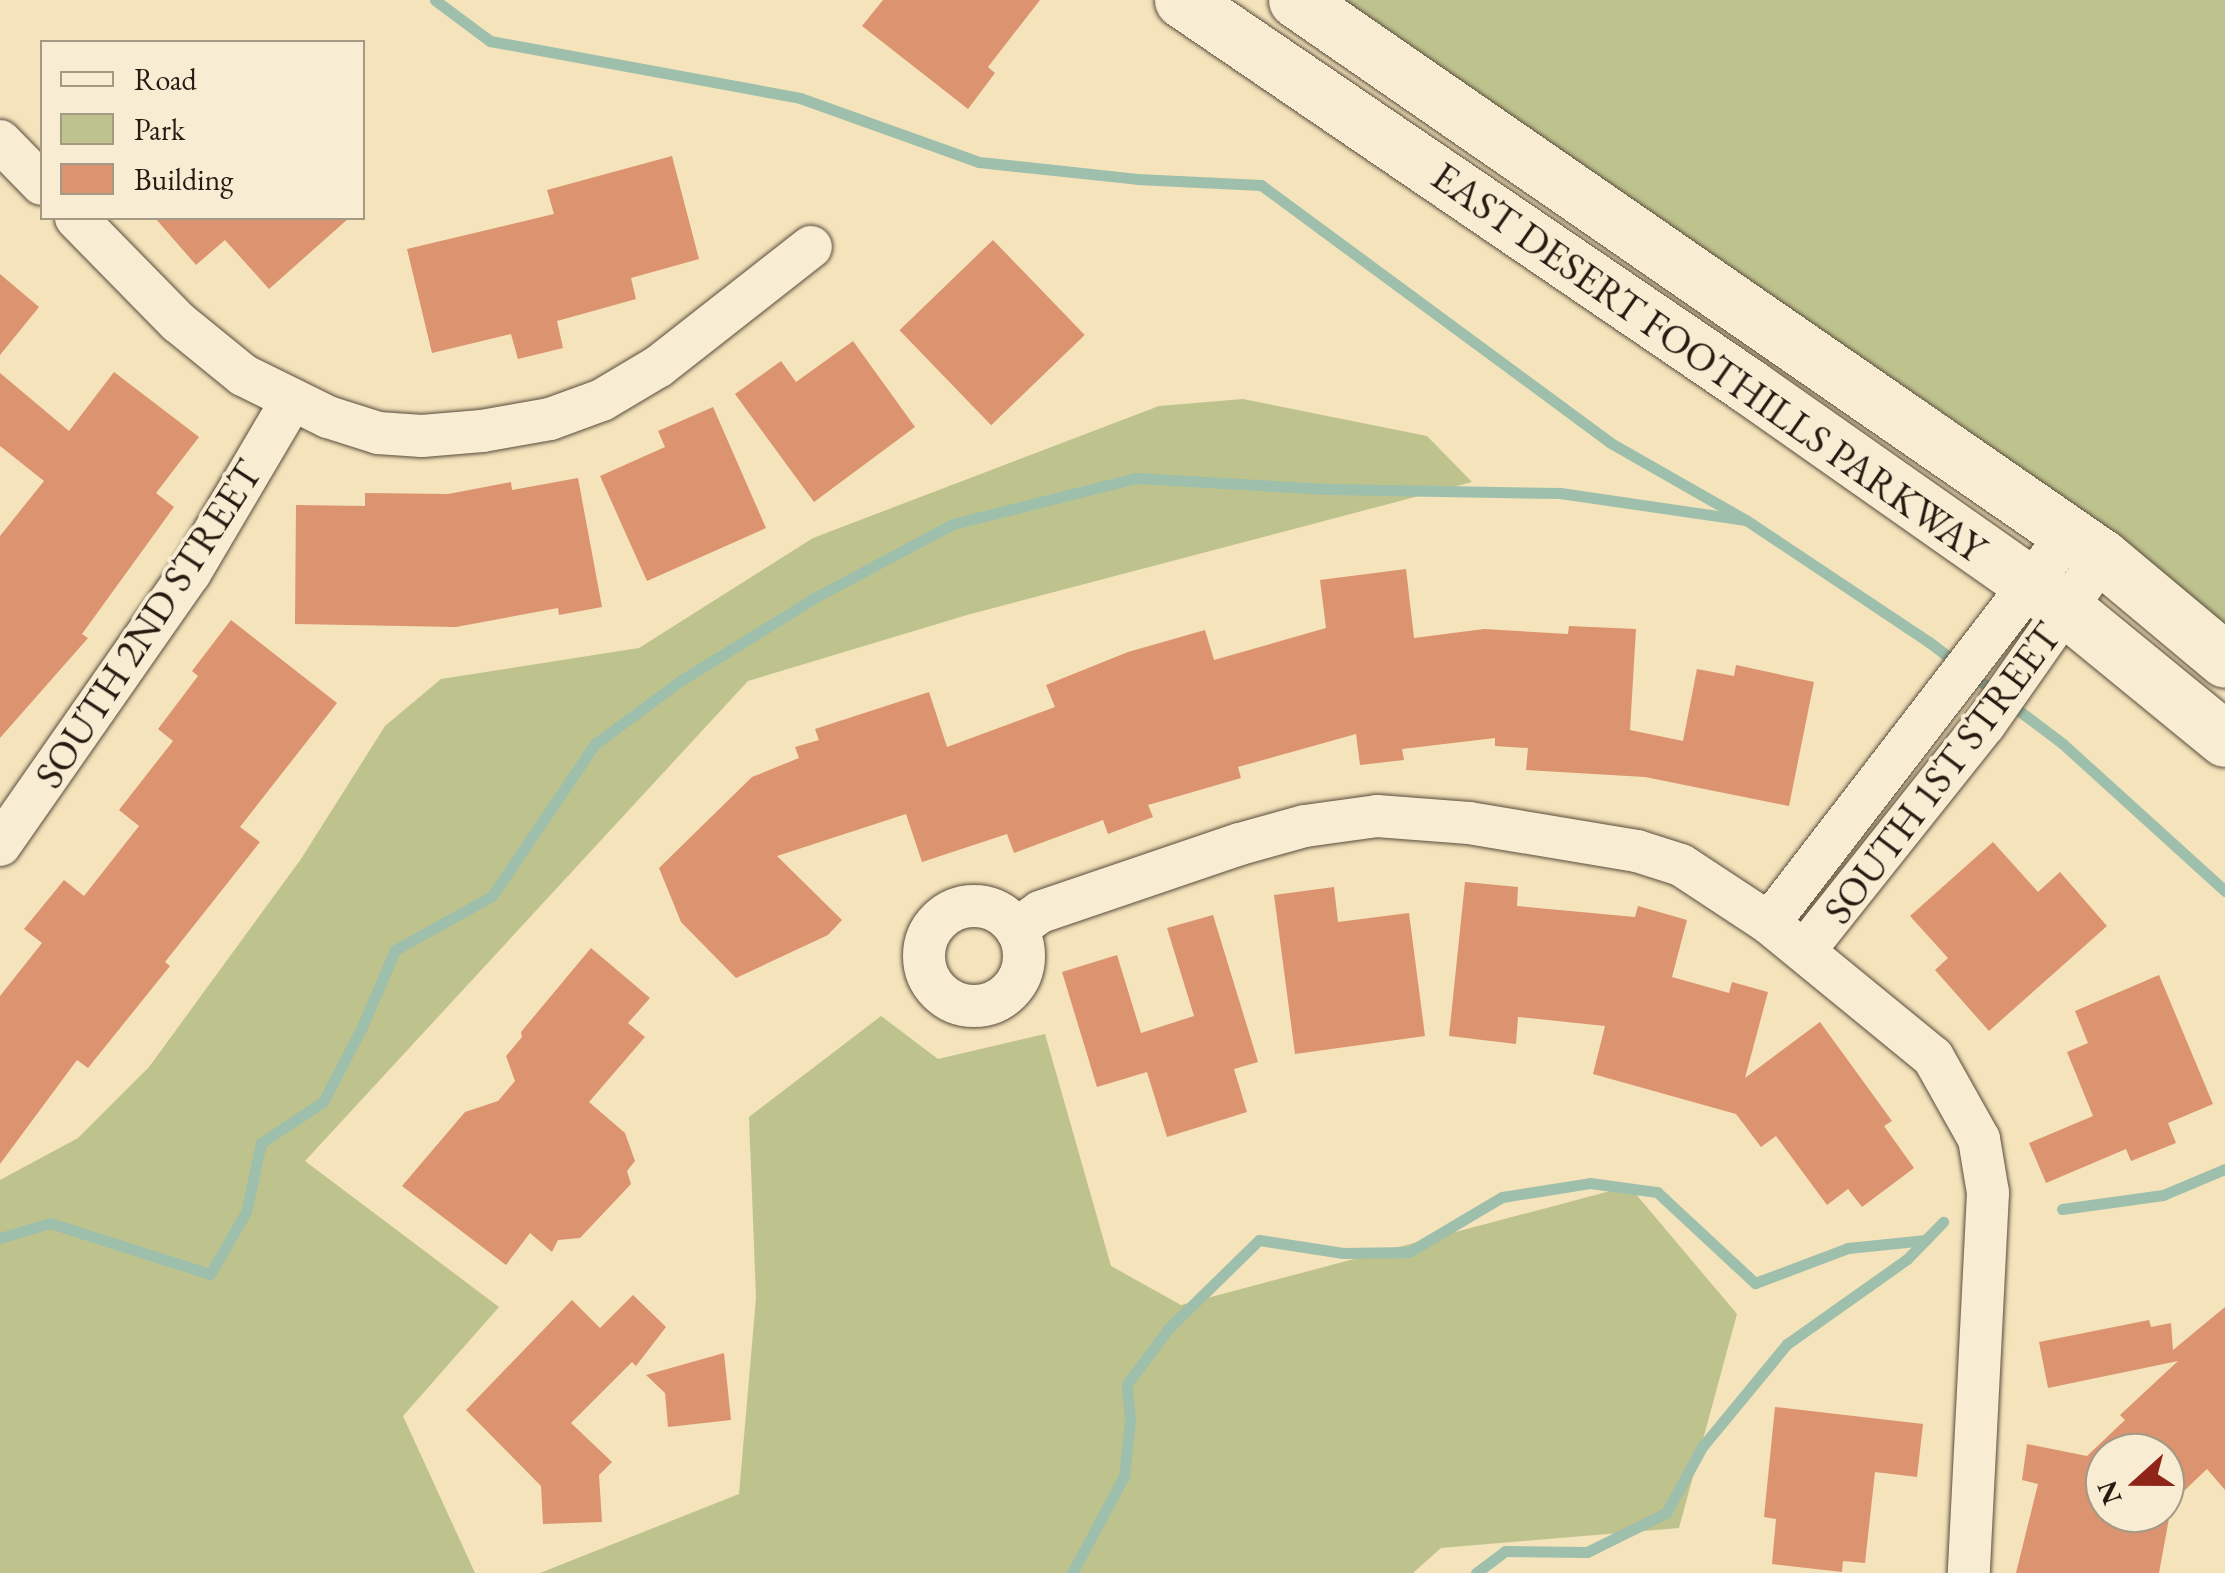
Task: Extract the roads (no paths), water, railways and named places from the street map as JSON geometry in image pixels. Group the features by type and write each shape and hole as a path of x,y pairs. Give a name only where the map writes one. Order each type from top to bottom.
{"street":[{"name":"EAST DESERT FOOTHILLS PARKWAY","path":"1182,0 1750,387 2048,596 2225,739"},
{"name":"EAST DESERT FOOTHILLS PARKWAY","path":"1296,0 2086,545 2225,660"},
{"path":"0,141 40,182"},
{"path":"78,220 178,322 243,375 292,400 378,433 482,432 550,419 602,400 659,366 811,246"},
{"name":"SOUTH 2ND STREET","path":"0,845 190,574 292,400"},
{"name":"SOUTH 1ST STREET","path":"1016,928 1040,912 1240,844 1305,826 1377,816 1469,822 1638,851 1681,865 1805,950 1985,724 2029,661 2048,596 2086,545"},
{"name":"SOUTH 1ST STREET","path":"1768,923 1991,632 2048,596"},
{"path":"1805,950 1932,1057 1979,1139 1988,1193 1969,1573"}],"waterway":[{"path":"435,0 490,41 800,98 979,162 1137,179 1261,185 1609,442 1746,520 1929,642 1996,693"},
{"path":"0,1238 50,1223 210,1274 246,1212 261,1143 323,1102 361,1029 395,950 492,896 595,744 680,681 816,597 953,524 1136,478 1329,489 1560,493 1746,520"},
{"path":"2010,704 2063,744 2225,891"},
{"path":"2062,1209 2163,1195 2225,1169"},
{"path":"1072,1573 1124,1476 1130,1421 1127,1384 1168,1329 1259,1240 1343,1253 1409,1252 1502,1197 1590,1183 1657,1192 1755,1283 1848,1248 1926,1240"},
{"path":"1476,1573 1505,1551 1587,1552 1666,1513 1702,1447 1787,1344 1907,1259 1943,1222"}]}
